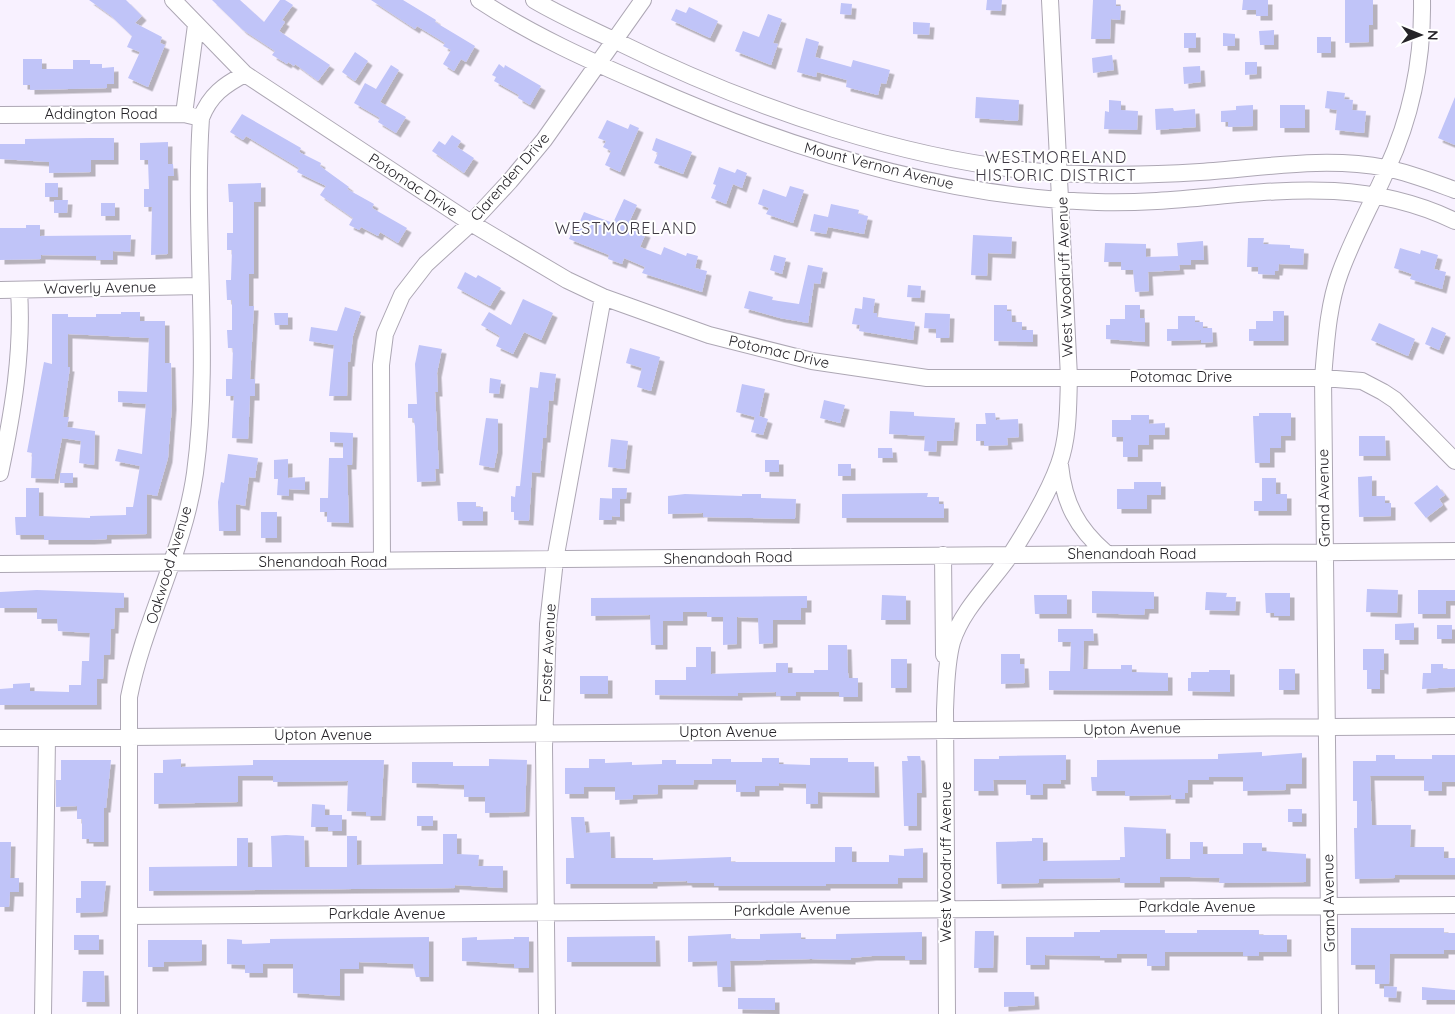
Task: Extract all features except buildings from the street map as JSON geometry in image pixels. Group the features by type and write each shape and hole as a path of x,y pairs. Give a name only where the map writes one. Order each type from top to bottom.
{"street":[{"name":"Potomac Drive","path":"173,0 245,74 471,223 567,280 603,297 709,336 812,361 927,378 1322,378 1362,381 1395,400 1455,461"},
{"name":"Mount Vernon Avenue","path":"480,0 597,65 688,104 813,150 886,171 953,185 1062,200 1096,202 1168,201 1314,189 1375,195 1422,207 1455,221"},
{"name":"Mount Vernon Avenue","path":"534,0 557,14 724,90 855,134 961,160 1060,173 1199,172 1306,162 1358,164 1388,168 1455,190"},
{"name":"Clarenden Drive","path":"382,561 381,365 385,334 402,296 426,264 471,223 510,181 544,140 643,0"},
{"name":"West Woodruff Avenue","path":"944,710 952,641 964,617 1011,554 1045,497 1060,463 1068,426 1069,378 1062,200 1050,0"},
{"name":"Grand Avenue","path":"1330,1014 1322,378 1329,324 1339,274 1388,168 1414,93 1421,58 1422,0"},
{"path":"184,114 196,25"},
{"name":"Oakwood Avenue","path":"129,1014 129,697 133,677 172,563 187,512 198,440 201,118 206,104 216,92 245,74"},
{"name":"Addington Road","path":"0,115 184,114 201,118"},
{"name":"Waverly Avenue","path":"0,290 200,286"},
{"path":"0,473 18,368 20,334 18,290"},
{"name":"Foster Avenue","path":"546,1014 545,668 555,560 603,297"},
{"name":"West Woodruff Avenue","path":"1060,463 1063,490 1073,516 1106,553"},
{"name":"Shenandoah Road","path":"0,564 1455,551"},
{"name":"West Woodruff Avenue","path":"943,555 947,1014"},
{"name":"Upton Avenue","path":"0,738 1455,726"},
{"path":"43,1014 47,738"},
{"name":"Parkdale Avenue","path":"130,916 1455,905"}],"district":[{"name":"WESTMORELAND HISTORIC DISTRICT","path":"1056,166"},
{"name":"WESTMORELAND","path":"626,228"}]}
